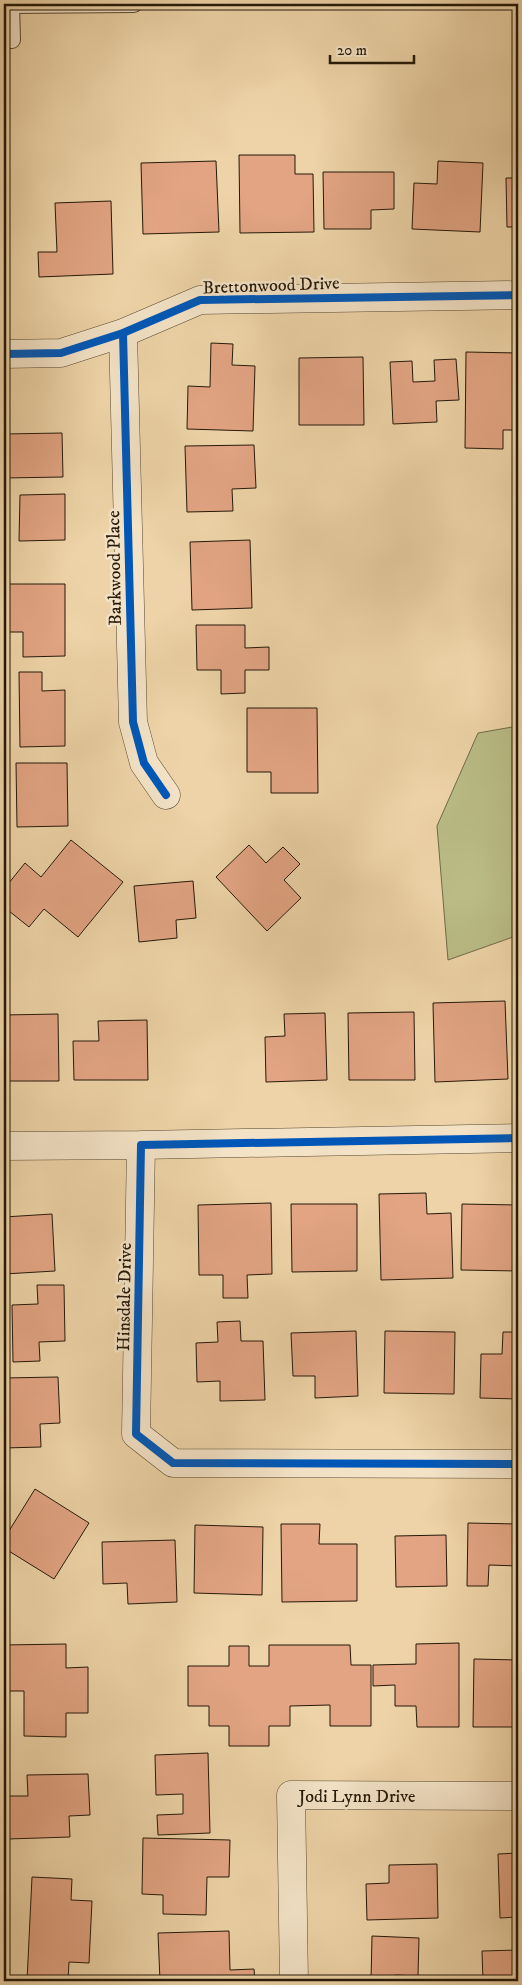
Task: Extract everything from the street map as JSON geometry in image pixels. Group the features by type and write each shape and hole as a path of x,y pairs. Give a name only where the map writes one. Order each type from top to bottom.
{"street":[{"name":"Brettonwood Drive","path":"4,354 61,353 123,333 200,300 518,295"},
{"name":"Barkwood Place","path":"123,333 133,722 144,763 166,795"},
{"path":"4,1146 518,1138"},
{"name":"Hinsdale Drive","path":"141,1145 136,1434 172,1463 518,1464"},
{"name":"Jodi Lynn Drive","path":"294,1981 291,1795 518,1796"}],"lane":[{"path":"4,40 12,40 11,4 134,4"}],"green space":[{"path":"518,726 518,932 513,937 448,960 437,826 478,733"}],"building":[{"path":"239,155 295,155 295,174 313,174 314,232 240,233"},
{"path":"216,161 219,232 143,234 141,163"},
{"path":"438,161 483,163 480,232 412,229 414,183 437,184"},
{"path":"323,172 394,172 394,209 371,210 371,229 324,229"},
{"path":"506,178 518,178 518,227 507,227"},
{"path":"111,201 113,274 39,277 38,252 57,252 55,203"},
{"path":"211,343 233,344 232,365 255,366 253,431 187,429 188,386 210,387"},
{"path":"466,352 518,353 518,430 503,430 503,449 465,448"},
{"path":"363,357 364,425 299,425 299,358"},
{"path":"456,359 459,400 436,401 437,422 393,424 390,362 412,361 413,382 435,381 434,360"},
{"path":"62,433 63,477 4,478 4,434"},
{"path":"254,445 256,488 232,489 233,511 187,512 185,446"},
{"path":"65,494 65,540 19,541 20,495"},
{"path":"250,540 252,608 192,610 190,542"},
{"path":"4,584 65,584 65,656 23,657 23,632 4,632"},
{"path":"196,625 245,625 245,648 269,647 269,670 245,670 245,693 221,694 221,670 197,670"},
{"path":"19,672 42,672 42,691 65,690 65,746 20,747"},
{"path":"247,708 317,708 318,793 271,793 271,772 247,772"},
{"path":"16,763 67,763 68,826 17,827"},
{"path":"71,840 123,882 78,937 44,909 29,927 4,907 4,889 25,863 41,877"},
{"path":"249,845 266,863 283,847 300,864 284,880 301,898 267,931 216,877"},
{"path":"193,881 196,918 176,920 177,938 139,942 134,886"},
{"path":"505,1001 508,1079 435,1082 433,1003"},
{"path":"414,1012 415,1080 349,1080 348,1013"},
{"path":"325,1013 327,1080 266,1082 265,1037 285,1036 284,1014"},
{"path":"58,1014 59,1081 4,1081 4,1015"},
{"path":"147,1020 148,1080 74,1080 73,1041 99,1041 98,1021"},
{"path":"426,1193 427,1214 451,1213 453,1278 381,1280 379,1194"},
{"path":"271,1203 272,1274 247,1275 248,1298 223,1298 223,1275 199,1275 198,1205"},
{"path":"291,1204 357,1204 357,1271 292,1272"},
{"path":"462,1204 518,1205 518,1271 461,1270"},
{"path":"52,1214 55,1271 4,1274 4,1217"},
{"path":"37,1285 64,1285 65,1341 39,1342 40,1361 13,1362 12,1305 38,1304"},
{"path":"240,1321 241,1341 263,1341 265,1400 220,1401 220,1381 197,1382 196,1343 218,1342 217,1322"},
{"path":"356,1331 358,1396 315,1398 315,1376 293,1376 291,1333"},
{"path":"385,1331 455,1332 454,1394 384,1393"},
{"path":"503,1332 518,1332 518,1399 480,1398 481,1354 502,1354"},
{"path":"58,1377 60,1423 40,1424 41,1447 4,1448 4,1378"},
{"path":"35,1489 89,1523 54,1579 4,1548 4,1539"},
{"path":"468,1523 518,1524 518,1566 489,1565 488,1586 467,1586"},
{"path":"281,1524 320,1524 319,1544 357,1544 357,1601 282,1602"},
{"path":"195,1525 263,1527 262,1595 194,1593"},
{"path":"446,1535 447,1586 396,1587 395,1536"},
{"path":"175,1540 177,1602 128,1604 127,1583 103,1584 102,1542"},
{"path":"459,1643 459,1727 417,1727 416,1706 395,1706 395,1685 373,1686 373,1665 416,1664 416,1644"},
{"path":"66,1644 66,1668 88,1667 88,1713 66,1713 66,1737 24,1736 24,1691 4,1691 4,1645"},
{"path":"269,1645 350,1645 351,1665 371,1665 371,1726 330,1726 330,1705 290,1706 290,1726 269,1726 269,1746 229,1746 229,1726 209,1726 209,1706 188,1706 188,1666 229,1666 229,1646 249,1646 249,1666 269,1666"},
{"path":"474,1659 518,1660 518,1727 473,1727"},
{"path":"208,1753 210,1833 158,1835 157,1815 183,1814 183,1794 156,1795 155,1755"},
{"path":"88,1774 90,1815 69,1816 70,1837 8,1839 7,1796 28,1796 27,1775"},
{"path":"143,1838 230,1840 229,1877 207,1877 206,1915 163,1914 163,1895 142,1894"},
{"path":"518,1853 518,1917 500,1918 498,1854"},
{"path":"437,1864 438,1918 367,1920 366,1884 389,1883 389,1865"},
{"path":"32,1877 72,1879 71,1900 92,1901 89,1963 69,1962 68,1981 27,1981"},
{"path":"229,1931 230,1970 254,1969 255,1981 160,1981 158,1933"},
{"path":"372,1936 419,1938 418,1976 395,1975 394,1981 371,1981"},
{"path":"518,1950 518,1981 483,1981 482,1951"}],"cycle path":[{"path":"4,354 61,353 123,333 200,300 518,295"},
{"path":"123,333 133,722 144,763 166,795"},
{"path":"518,1138 141,1145 136,1434 173,1463 518,1464"}]}
